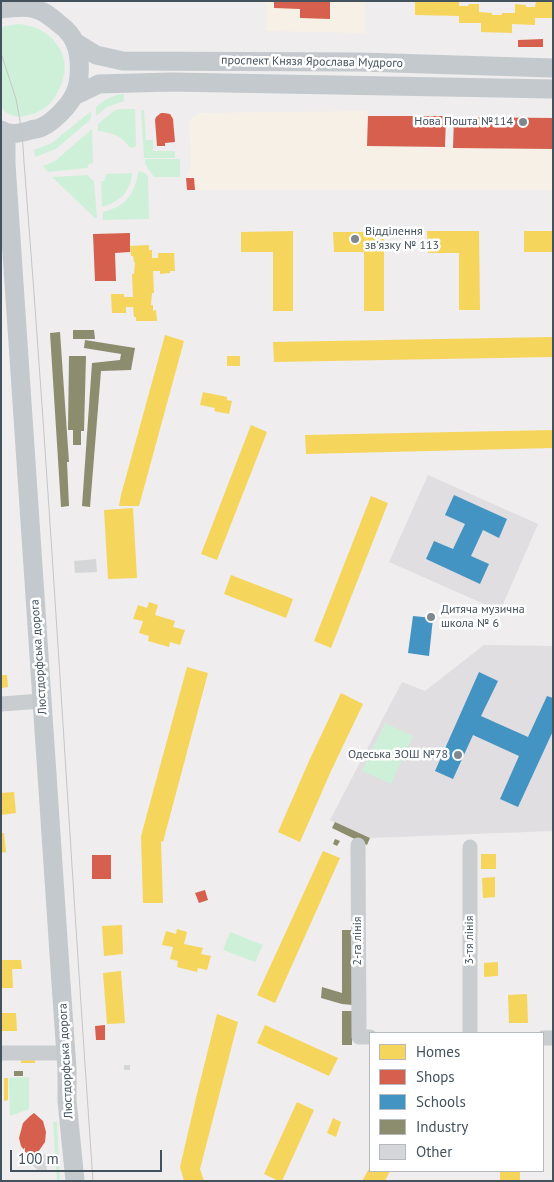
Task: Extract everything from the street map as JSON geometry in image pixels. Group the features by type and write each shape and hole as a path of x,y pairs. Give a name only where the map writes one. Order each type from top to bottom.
{"main road":[{"path":"1,8 8,1"},
{"path":"1,8 38,6 68,32 75,42 80,65 78,87 74,96 58,115 42,127 22,132 3,131"},
{"name":"проспект Князя Ярослава Мудрого","path":"75,42 96,55 123,61 360,62 553,68"},
{"name":"проспект Князя Ярослава Мудрого","path":"74,96 100,84 171,82 553,89"},
{"name":"Люстдорфська дорога","path":"3,131 66,1053 67,1101 75,1181"}],"street":[{"path":"1,704 42,701"},
{"name":"2-га лінія","path":"358,846 364,1037"},
{"name":"3-тя лінія","path":"470,847 470,1032"},
{"path":"1,1053 66,1053"}],"shaded area":[{"path":"266,1 365,1 365,33 266,31"},
{"path":"367,111 368,146 553,149 553,190 187,190 186,178 191,166 190,121 197,113"},
{"path":"428,475 538,524 500,611 389,562"},
{"name":"Одеська ЗОШ №78","path":"484,645 553,646 553,831 370,838 330,820 402,682 425,691"}],"green space":[{"path":"18,24 43,32 53,39 60,48 64,58 65,70 62,82 50,103 39,111 21,117 6,112 1,107 1,27"},
{"path":"124,94 124,101 107,107 96,116 96,107 99,104 112,96"},
{"path":"135,109 136,147 130,148 124,140 116,135 98,131 98,124 115,110"},
{"path":"141,110 144,110 146,140 153,140 153,151 175,151 175,158 144,158"},
{"path":"91,111 91,119 56,149 35,157 34,150 52,143"},
{"path":"92,129 93,163 89,164 87,168 48,172 43,166 55,161"},
{"path":"145,159 180,159 180,177 154,177 145,164"},
{"path":"140,171 148,177 149,219 103,220 103,212 117,207 128,198"},
{"path":"132,173 127,190 123,195 114,202 102,207 101,181 104,181 106,174"},
{"path":"88,175 94,181 97,218 52,177"},
{"path":"385,723 413,736 391,784 362,771"},
{"path":"230,932 263,945 255,962 223,950"},
{"path":"29,1077 29,1109 10,1116 9,1078"},
{"path":"53,1122 57,1122 60,1181 57,1181"}],"building: Homes":[{"path":"415,1 459,1 459,6 479,4 479,12 502,15 502,13 515,13 515,4 535,7 536,1 553,1 553,18 535,18 535,25 512,24 512,33 481,32 481,23 459,23 459,16 415,15"},
{"path":"293,231 293,311 273,311 273,252 241,252 241,232"},
{"path":"427,231 479,231 480,310 459,310 459,253 428,253"},
{"path":"524,231 553,231 553,252 524,252"},
{"path":"333,232 384,232 384,311 364,311 364,252 334,252"},
{"path":"149,245 149,250 152,250 152,258 158,258 158,253 174,253 175,271 160,274 160,271 153,271 154,293 152,293 151,305 153,305 153,311 156,310 157,321 136,321 133,307 126,307 126,313 112,313 111,294 124,294 124,297 133,297 132,274 134,274 135,262 133,256 131,256 130,246"},
{"path":"165,335 184,341 139,506 119,506 121,495"},
{"path":"553,337 553,357 274,362 273,342"},
{"path":"227,356 240,356 240,366 227,366"},
{"path":"203,392 227,397 227,400 232,401 229,414 214,411 215,408 200,405"},
{"path":"251,425 267,432 217,560 201,554"},
{"path":"553,430 553,448 306,454 305,435"},
{"path":"371,496 388,503 331,648 314,641"},
{"path":"133,508 137,578 108,579 104,510"},
{"path":"231,575 293,599 286,618 224,594"},
{"path":"149,602 158,605 155,615 175,621 173,627 185,630 180,645 170,642 169,647 148,641 149,636 139,633 143,621 133,619 138,605 147,608"},
{"path":"187,667 208,673 163,842 161,841 163,903 143,903 141,836"},
{"path":"1,675 7,675 8,687 1,688"},
{"path":"341,693 363,704 300,842 278,832"},
{"path":"14,792 16,813 1,815 1,793"},
{"path":"1,833 4,833 6,852 1,853"},
{"path":"323,851 340,858 275,1003 257,995"},
{"path":"481,854 496,854 496,869 481,869"},
{"path":"495,877 495,897 483,898 482,878"},
{"path":"122,925 123,954 104,956 102,926"},
{"path":"177,929 187,932 184,944 203,948 201,954 211,956 207,970 198,968 197,972 177,967 178,961 170,959 173,947 162,945 166,931 176,934"},
{"path":"1,960 21,960 22,969 12,969 13,988 1,988"},
{"path":"498,962 498,976 484,977 484,963"},
{"path":"121,971 125,1023 107,1024 103,973"},
{"path":"527,994 528,1023 509,1023 508,995"},
{"path":"1,1013 16,1013 17,1031 1,1031"},
{"path":"217,1014 238,1022 200,1169 204,1181 184,1181 180,1167"},
{"path":"265,1025 338,1058 329,1076 257,1043"},
{"path":"35,1058 35,1063 21,1063 21,1059"},
{"path":"4,1078 8,1078 8,1100 4,1101"},
{"path":"297,1102 314,1110 282,1181 279,1181 264,1174"},
{"path":"333,1118 341,1122 336,1137 327,1133"},
{"path":"369,1169 369,1172 390,1172 385,1181 362,1181"},
{"path":"500,1172 520,1172 520,1181 500,1181"}],"building: Shops":[{"path":"274,1 330,1 330,19 300,18 300,9 274,8"},
{"path":"543,39 543,47 518,47 518,40"},
{"path":"161,113 170,114 173,119 175,142 165,143 165,146 157,146 155,120"},
{"path":"368,116 446,116 445,147 367,146"},
{"path":"454,117 553,118 553,149 453,148"},
{"path":"186,178 194,178 195,190 187,190"},
{"path":"130,233 130,252 115,253 116,281 95,281 93,234"},
{"path":"92,855 111,855 111,879 92,879"},
{"path":"205,890 208,900 199,903 195,893"},
{"path":"105,1025 105,1040 96,1040 95,1026"},
{"path":"34,1113 43,1121 46,1132 45,1142 36,1155 30,1158 21,1146 19,1138 23,1123"}],"building: Schools":[{"path":"454,495 507,519 499,538 483,530 471,556 489,564 480,584 426,559 434,541 453,549 465,524 445,515"},
{"path":"413,616 433,618 429,656 408,653"},
{"path":"479,672 498,681 481,716 528,737 547,696 553,698 553,731 518,807 500,799 519,756 473,735 453,779 435,771"}],"building: Industry":[{"path":"73,330 94,330 95,339 73,339"},
{"path":"60,332 69,462 67,462 69,506 61,507 50,333"},
{"path":"85,340 135,348 131,370 101,371 90,507 82,506 92,363 120,360 121,354 84,348"},
{"path":"69,356 86,356 84,431 81,431 81,445 73,445 73,430 68,430"},
{"path":"335,822 370,838 367,845 332,828"},
{"path":"335,839 340,841 337,846 333,844"},
{"path":"342,930 352,930 353,1005 321,998 322,987 342,993"},
{"path":"342,1011 352,1011 352,1045 342,1045"},
{"path":"14,1071 23,1071 23,1076 14,1076"}],"building: Other":[{"path":"96,559 97,572 75,573 74,561"},
{"path":"124,1065 130,1065 130,1070 124,1070"},
{"path":"46,1154 47,1171 38,1172 37,1169 25,1160 36,1155"}],"tram line":[{"path":"1,53 16,99 22,132 43,416 93,1181"}],"place":[{"name":"Нова Пошта №114","path":"523,122"},
{"name":"Відділення зв'язку № 113","path":"355,239"},
{"name":"Дитяча музична школа № 6","path":"431,617"},
{"name":"Одеська ЗОШ №78","path":"458,755"}]}
